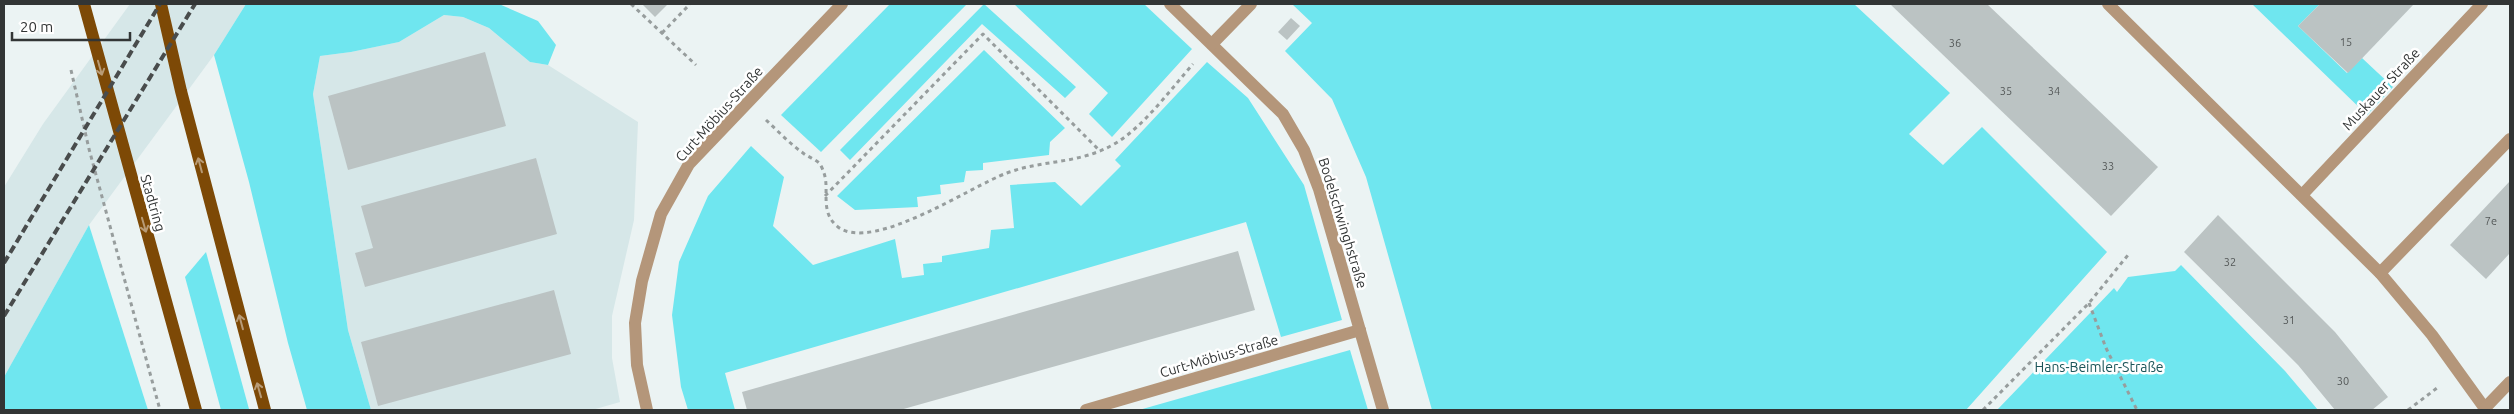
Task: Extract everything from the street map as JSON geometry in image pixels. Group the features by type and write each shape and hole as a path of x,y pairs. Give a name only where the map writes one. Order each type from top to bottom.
{"main road":[{"name":"Stadtring","path":"84,4 196,410"},
{"path":"160,4 265,410"}],"street":[{"name":"Curt-Möbius-Straße","path":"647,410 637,365 635,323 642,281 662,214 689,164 842,4"},
{"name":"Bodelschwinghstraße","path":"1170,4 1283,114 1304,150 1319,189 1383,410"},
{"path":"1212,44 1250,4"},
{"path":"2108,4 2380,273 2432,336 2486,409 2510,382"},
{"name":"Muskauer Straße","path":"2302,195 2482,4"},
{"path":"2380,273 2510,139"},
{"name":"Curt-Möbius-Straße","path":"1086,410 1360,330"}],"path":[{"path":"631,4 696,65"},
{"path":"662,33 690,4"},
{"path":"824,197 983,34 1100,151"},
{"path":"766,120 802,152 820,164 825,177 824,197 829,215 838,227 851,231 876,231 902,224 1008,172 1080,159 1117,142 1137,126 1212,44"},
{"path":"70,62 90,149 160,410"},
{"path":"1983,410 2089,303 2128,255"},
{"path":"2089,303 2106,348 2137,410"},
{"path":"2408,410 2437,387"}],"shaded area":[{"path":"130,4 246,4 214,55 89,225 4,377 4,187 43,124"},
{"path":"444,15 463,17 489,28 530,62 548,65 638,122 634,220 612,316 612,358 620,402 592,410 371,410 348,330 313,94 320,56 399,42"}],"green space":[{"path":"246,4 499,4 538,21 556,45 548,65 530,62 489,28 463,17 444,15 399,42 320,56 313,94 348,330 371,410 307,410 288,343 249,182 214,55"},
{"path":"890,4 967,4 821,152 781,115"},
{"path":"984,4 1076,87 1065,98 982,24 850,160 840,150"},
{"path":"1014,4 1144,4 1192,49 1112,137 1089,114 1108,93"},
{"path":"1292,4 1854,4 1950,93 1909,134 1943,165 1982,127 2107,252 1966,410 1432,410 1366,177 1332,99 1285,51 1312,23"},
{"path":"2252,4 2320,4 2298,26 2347,73 2362,58 2393,87 2367,115"},
{"path":"984,50 1065,128 1050,142 1049,155 983,163 983,170 966,171 964,182 940,185 941,194 917,197 918,207 855,210 837,196"},
{"path":"1207,62 1248,98 1304,185 1342,320 1281,337 1246,222 725,373 735,410 688,410 681,387 672,315 679,262 708,196 751,146 784,177 773,226 813,265 895,239 902,278 924,275 923,264 942,262 942,256 989,248 991,230 1014,228 1010,185 1055,182 1081,206 1121,166 1115,160"},
{"path":"89,225 148,410 4,410 4,377"},
{"path":"206,252 248,410 221,410 185,277"},
{"name":"Hans-Beimler-Straße","path":"2181,265 2285,371 2318,410 1997,410 2114,288 2117,292 2128,277 2175,271"},
{"path":"1350,350 1368,410 1139,410"}],"building":[{"path":"642,4 668,4 655,17"},
{"path":"1890,4 1987,4 2158,167 2111,216"},
{"path":"2320,4 2414,4 2348,73 2298,26"},
{"path":"1291,18 1300,26 1287,40 1278,32"},
{"path":"485,52 506,126 348,170 328,96"},
{"path":"536,158 557,234 365,287 355,253 373,248 361,206"},
{"path":"2510,181 2510,253 2486,279 2450,245"},
{"path":"2218,215 2335,332 2388,397 2372,410 2335,410 2298,365 2184,252"},
{"path":"1238,251 1255,310 900,410 747,410 742,392"},
{"path":"554,290 571,354 378,406 361,342"}],"railway":[{"path":"4,263 160,4"},
{"path":"4,316 195,4"}]}
